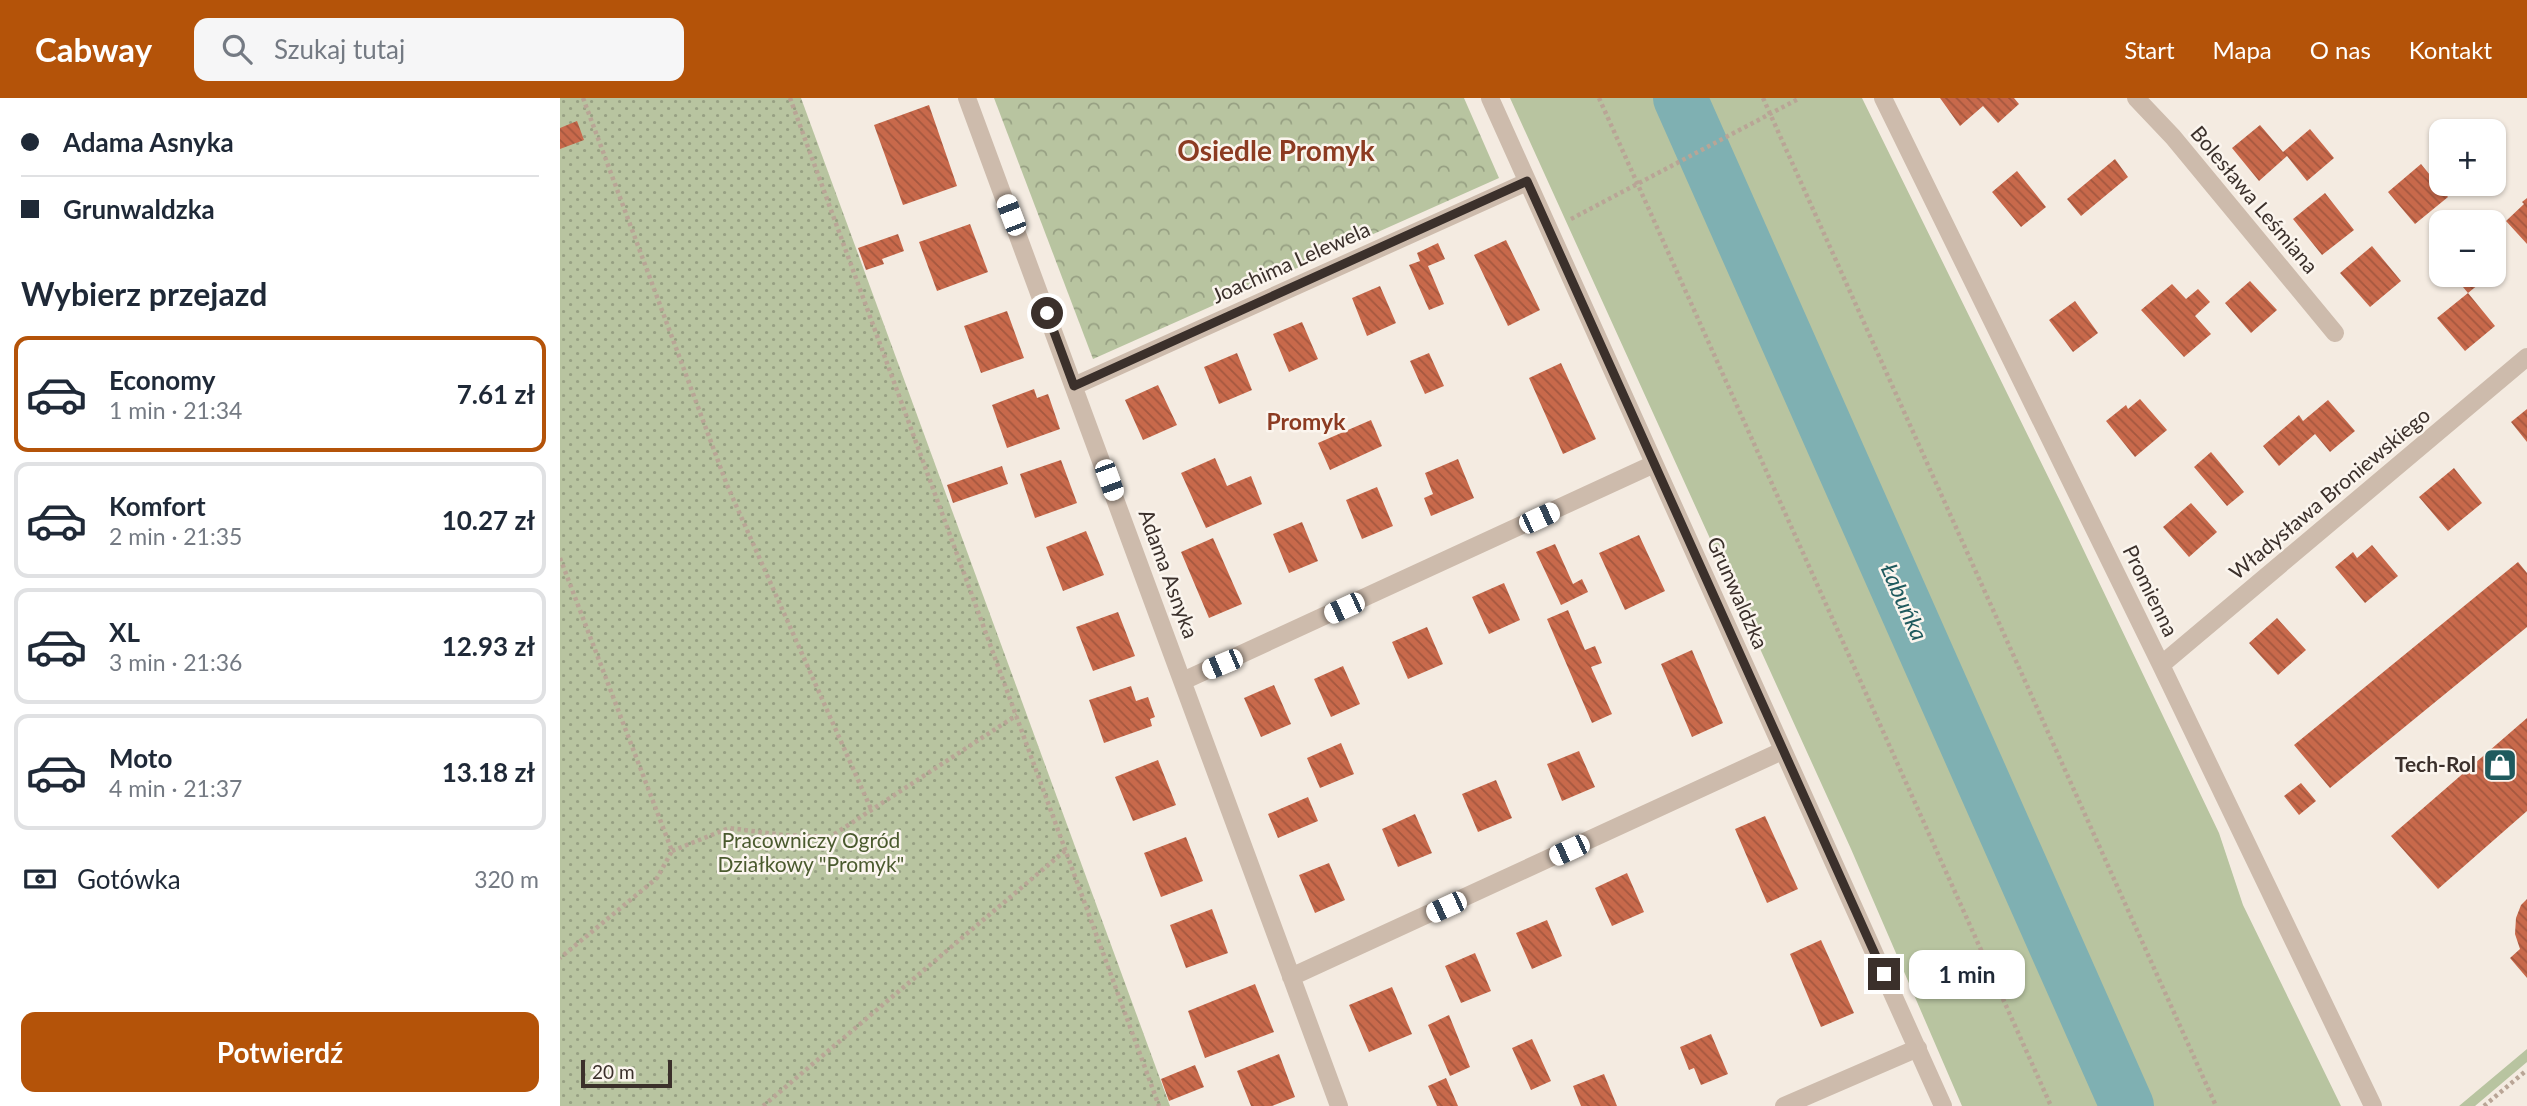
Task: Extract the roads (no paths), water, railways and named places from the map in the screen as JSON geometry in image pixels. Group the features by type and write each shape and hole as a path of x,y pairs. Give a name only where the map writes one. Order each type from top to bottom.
{"street":[{"name":"Adama Asnyka","path":"967,98 1339,1106"},
{"name":"Grunwaldzka","path":"1490,98 1942,1106"},
{"name":"Promienna","path":"1883,98 2161,665 2373,1106"},
{"name":"Bolesława Leśmiana","path":"2136,98 2173,137 2334,333"},
{"name":"Joachima Lelewela","path":"1074,386 1527,181"},
{"name":"Władysława Broniewskiego","path":"2161,665 2527,357"},
{"path":"1183,681 1654,464"},
{"path":"1291,977 1782,751"},
{"path":"1784,1106 1918,1048"}],"waterway":[{"name":"Łabuńka","path":"1680,98 2127,1106"}],"place":[{"name":"Tech-Rol","path":"2500,765"}],"district":[{"name":"Osiedle Promyk","path":"1276,151"},
{"name":"Promyk","path":"1306,422"}],"park label":[{"name":"Pracowniczy Ogród Działkowy \"Promyk\"","path":"811,853"}]}
